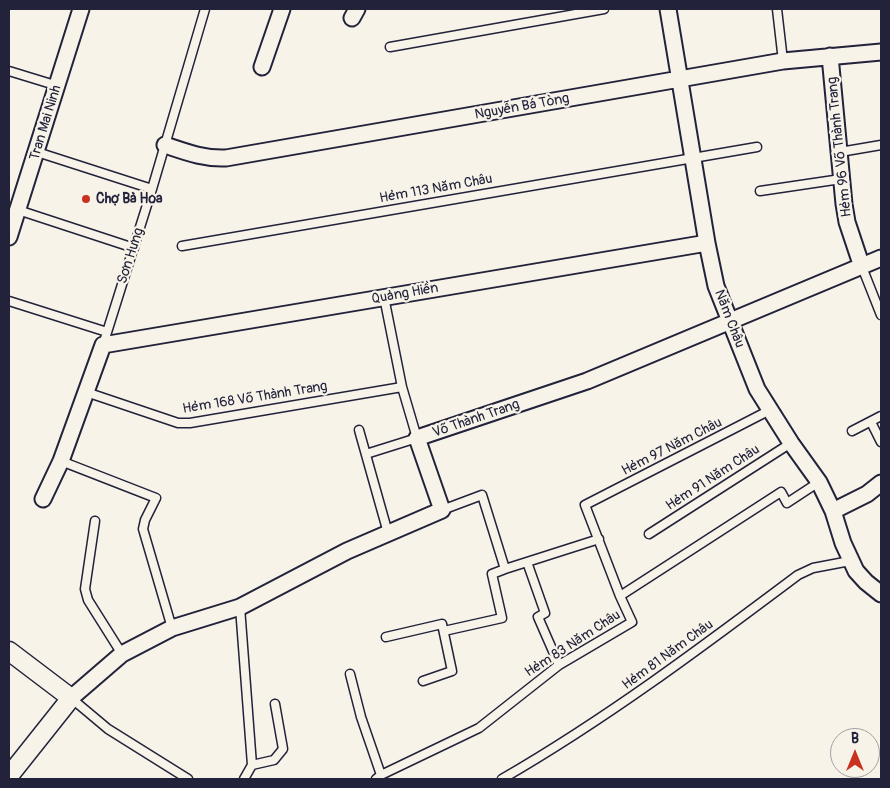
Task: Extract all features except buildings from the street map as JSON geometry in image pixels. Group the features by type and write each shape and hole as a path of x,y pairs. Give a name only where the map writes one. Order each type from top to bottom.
{"street":[{"name":"Tran Mai Ninh","path":"9,237 81,9"},
{"path":"262,67 282,9"},
{"name":"Năm Châu","path":"668,9 712,274 757,389 791,443 819,482 834,511 850,560 856,571 881,594"},
{"name":"Nguyễn Bá Tòng","path":"165,145 198,156 213,159 226,158 783,61 881,52"},
{"name":"Hẻm 96 Võ Thành Trang","path":"830,56 841,179 847,222 862,266"},
{"name":"Quảng Hiền","path":"105,338 384,297 707,243"},
{"name":"Võ Thành Trang","path":"442,510 417,438 587,381 881,258"},
{"name":"Sơn Hưng","path":"43,499 61,461 105,338"},
{"path":"834,511 867,494 881,483"},
{"path":"9,776 71,698 122,654 172,628 240,607 347,551 442,510"},
{"path":"9,651 71,698"}],"lane":[{"name":"Sơn Hưng","path":"105,338 152,189 205,9"},
{"path":"390,47 604,9"},
{"path":"777,9 783,61"},
{"path":"9,72 58,86"},
{"path":"840,152 881,145"},
{"name":"Hẻm 113 Năm Châu","path":"182,246 757,147"},
{"path":"37,152 152,189"},
{"path":"760,190 841,179"},
{"path":"18,210 134,248"},
{"path":"862,266 881,314"},
{"path":"366,454 417,438 402,387 384,297"},
{"name":"Quảng Hiền","path":"9,301 105,338"},
{"name":"Hẻm 168 Võ Thành Trang","path":"86,392 178,423 190,423 402,387"},
{"name":"Hẻm 97 Năm Châu","path":"599,538 585,505 770,410"},
{"path":"852,431 881,416"},
{"path":"870,422 881,442"},
{"path":"359,430 388,532"},
{"name":"Hẻm 91 Năm Châu","path":"649,534 791,443"},
{"path":"61,461 156,498 145,520 143,529 172,628"},
{"name":"Hẻm 83 Năm Châu","path":"378,777 479,728 560,665 632,622 620,596 781,492 787,503 819,482"},
{"path":"442,510 482,495 505,569"},
{"path":"95,521 85,589 88,600 122,654"},
{"path":"444,631 502,618 492,574 599,538 620,596"},
{"name":"Hẻm 81 Năm Châu","path":"502,779 607,714 699,650 798,575 813,568 850,560"},
{"path":"527,562 545,613 538,617 560,665"},
{"path":"240,607 252,765 244,779"},
{"path":"386,637 442,624 452,671 423,681"},
{"path":"350,674 378,777"},
{"path":"71,698 108,729 188,779"},
{"path":"252,765 274,760 282,749 275,704"}],"place":[{"name":"Chợ Bà Hoa","path":"86,199"}]}
